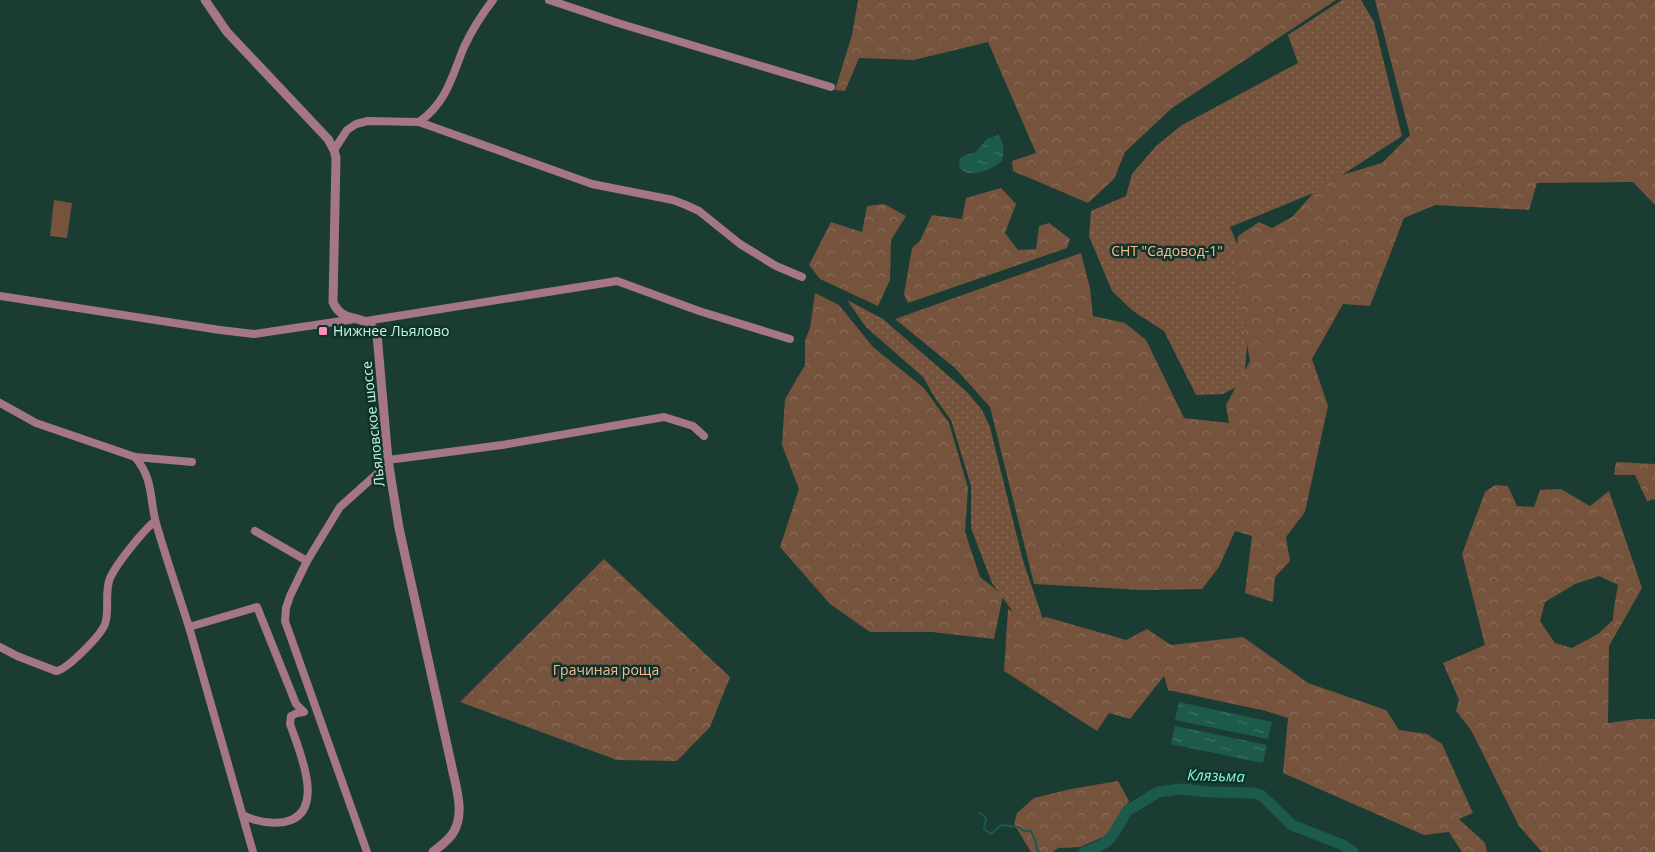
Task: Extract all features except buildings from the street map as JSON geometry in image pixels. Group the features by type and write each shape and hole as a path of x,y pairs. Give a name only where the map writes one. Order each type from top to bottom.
{"street":[{"path":"204,0 227,32 328,139 334,150 336,158 336,192 333,302 336,310 343,315 366,321 617,281 698,311 790,339"},
{"path":"419,122 436,107 446,92 465,45 493,0"},
{"path":"550,0 618,23 831,87"},
{"path":"334,150 347,130 356,124 368,121 419,122 592,184 673,200 686,205 699,211 740,244 776,266 802,277"},
{"path":"0,296 254,334 355,319"},
{"name":"Льяловское шоссе","path":"366,321 374,327 377,334 389,462 399,528 449,754 458,807 458,821 453,833 433,852"},
{"path":"0,403 36,423 135,457 192,462"},
{"path":"367,852 285,621 286,608 290,596 307,561 340,507 389,462 664,417 693,426 704,436"},
{"path":"135,457 147,476 155,521 189,627 253,852"},
{"path":"0,647 17,656 56,671 60,671 79,657 104,626 109,580 114,571 146,528 155,521"},
{"path":"255,531 307,561"},
{"path":"189,627 257,607 296,704 304,712 291,716 290,724 306,773 308,788 303,810 297,817 286,822 268,823 253,820 243,815"}],"green space":[{"path":"858,0 1336,0 1172,108 1125,152 1114,179 1088,203 1013,171 1012,161 1036,153 988,42 914,60 859,58 845,91 835,90 852,35"},
{"name":"СНТ \"Садовод-1\"","path":"1342,0 1361,0 1374,22 1402,136 1316,192 1230,227 1239,249 1247,346 1244,383 1223,394 1196,395 1164,331 1133,311 1112,291 1089,236 1091,211 1126,196 1132,174 1156,146 1182,125 1298,63 1288,35"},
{"path":"1375,0 1655,0 1655,205 1633,182 1537,183 1529,210 1435,205 1404,218 1370,306 1343,304 1312,359 1328,406 1305,512 1286,537 1290,561 1275,577 1273,602 1245,593 1252,536 1235,531 1219,567 1202,589 1142,590 1034,584 990,407 955,368 895,319 1081,253 1090,288 1093,316 1125,323 1146,340 1184,418 1229,423 1226,405 1250,361 1234,271 1238,236 1259,222 1272,228 1292,217 1325,180 1382,163 1410,135"},
{"path":"1001,188 1016,204 1005,233 1018,250 1036,249 1039,226 1049,223 1070,239 1067,248 908,303 904,294 912,248 920,241 932,215 962,219 966,198"},
{"path":"54,200 72,203 67,238 50,236"},
{"path":"884,204 906,216 891,240 890,280 878,306 820,279 809,265 831,222 862,232 867,206"},
{"path":"815,293 839,305 873,347 924,388 949,423 968,488 965,532 980,577 1003,595 994,639 932,632 870,632 830,604 780,547 799,489 782,445 785,399 805,365 805,340 810,328"},
{"path":"847,300 883,319 967,392 982,410 990,427 1023,561 1044,622 1026,630 992,583 971,528 971,486 951,420 923,377 866,327"},
{"path":"1616,462 1655,464 1655,499 1647,501 1635,475 1614,475"},
{"path":"1495,485 1508,486 1517,506 1534,507 1540,490 1561,489 1590,506 1609,491 1642,588 1609,646 1608,723 1637,719 1655,719 1655,852 1542,852 1519,826 1471,730 1456,711 1459,700 1443,663 1485,645 1462,554 1485,492","holes":["1599,576 1618,585 1613,620 1598,634 1572,648 1555,643 1540,621 1545,602 1575,584"]},
{"name":"Грачиная роща","path":"604,559 730,677 710,727 677,761 617,760 460,702"},
{"path":"1008,609 1031,622 1046,617 1126,640 1147,629 1171,645 1243,637 1308,683 1386,710 1399,730 1427,734 1442,744 1473,813 1459,819 1485,843 1487,852 1462,852 1449,832 1424,835 1283,773 1288,718 1266,711 1168,690 1164,676 1130,719 1109,713 1097,731 1004,671"},
{"path":"1118,781 1129,801 1108,835 1080,847 1058,848 1053,852 1031,852 1014,824 1017,813 1034,798"}],"water":[{"path":"998,135 1003,147 1002,161 992,168 974,173 963,171 959,167 960,158 976,152 987,139"},
{"path":"1179,702 1272,722 1268,739 1175,720"},
{"path":"1175,726 1267,745 1263,763 1171,744"}],"waterway":[{"name":"Клязьма","path":"1084,852 1094,849 1111,838 1127,811 1158,792 1181,789 1261,795 1292,825 1343,845 1353,852"},
{"path":"980,813 986,818 984,829 991,834 1001,825 1019,827 1024,831 1031,831 1037,850 1040,852"}],"place":[{"name":"Нижнее Льялово","path":"323,331"}]}
